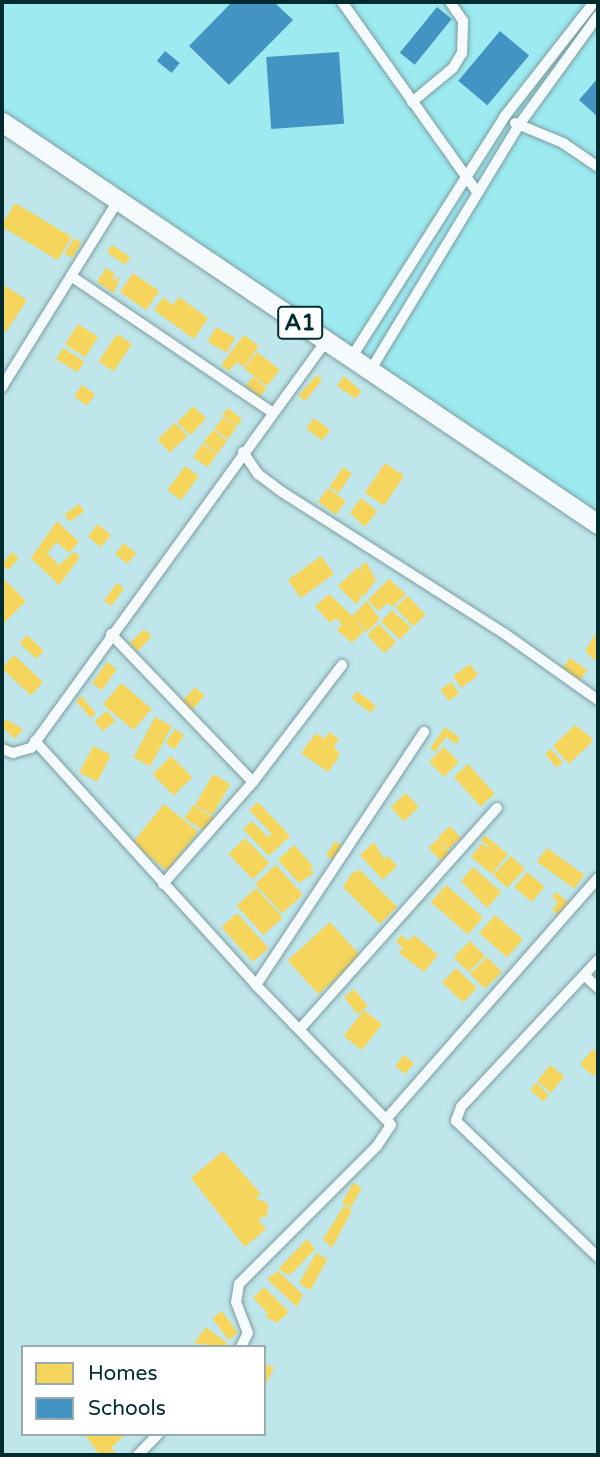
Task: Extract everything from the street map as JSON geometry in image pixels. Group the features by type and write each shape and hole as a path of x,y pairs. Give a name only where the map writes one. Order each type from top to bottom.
{"highway":[{"name":"A1","path":"2,122 598,524"}],"street":[{"path":"342,2 477,192"},
{"path":"412,102 453,68 462,53 463,21 450,2"},
{"path":"351,358 505,116 594,2"},
{"path":"370,371 519,125 598,16"},
{"path":"505,116 596,161"},
{"path":"2,387 118,201"},
{"path":"71,276 273,414"},
{"path":"2,749 22,752 35,741 326,341"},
{"path":"243,452 258,474 282,492 505,634 598,700"},
{"path":"111,634 253,782"},
{"path":"163,884 253,782 342,664"},
{"path":"256,985 424,732"},
{"path":"35,741 256,985 387,1117 389,1132 239,1284 236,1302 248,1332 242,1345"},
{"path":"300,1030 497,808"},
{"path":"387,1117 598,878"},
{"path":"598,960 461,1107 456,1121 598,1257"},
{"path":"584,975 598,988"},
{"path":"138,1455 156,1436"}],"shaded area":[{"path":"2,2 598,2 598,514 2,109"}],"building: Homes":[{"path":"15,203 72,237 58,260 2,227"},
{"path":"74,238 82,243 72,258 64,253"},
{"path":"112,245 130,257 125,265 107,252"},
{"path":"106,268 115,274 112,281 120,276 114,293 97,282"},
{"path":"133,273 159,291 146,310 120,292"},
{"path":"2,284 27,300 6,332 2,329"},
{"path":"163,297 173,305 179,297 208,318 194,339 154,310"},
{"path":"78,324 98,337 85,357 65,344"},
{"path":"216,327 235,338 227,353 208,342"},
{"path":"117,334 132,344 113,371 99,361"},
{"path":"244,335 259,346 244,367 237,362 229,371 221,365"},
{"path":"63,348 84,361 77,372 56,359"},
{"path":"257,352 280,370 267,386 244,369"},
{"path":"317,375 322,380 305,401 298,396"},
{"path":"344,376 361,391 356,399 337,386"},
{"path":"253,377 267,389 259,397 246,385"},
{"path":"82,385 95,394 87,406 74,396"},
{"path":"193,406 206,418 190,435 177,423"},
{"path":"228,408 242,419 237,426 222,415"},
{"path":"223,417 237,427 228,439 214,429"},
{"path":"314,418 330,430 322,440 306,428"},
{"path":"175,423 187,436 170,453 157,439"},
{"path":"213,430 227,441 217,454 203,443"},
{"path":"202,444 217,454 208,467 193,457"},
{"path":"385,463 404,476 384,506 365,493"},
{"path":"185,466 199,476 181,500 167,490"},
{"path":"343,467 352,473 339,493 330,487"},
{"path":"328,488 346,501 336,515 318,502"},
{"path":"361,498 377,511 365,527 350,513"},
{"path":"79,504 84,511 70,522 64,515"},
{"path":"57,521 79,542 69,553 57,542 47,553 59,565 74,552 80,557 59,585 31,558"},
{"path":"98,524 111,535 101,547 88,536"},
{"path":"124,543 136,553 127,564 115,554"},
{"path":"12,552 19,558 8,570 2,564"},
{"path":"321,556 334,574 301,598 288,580"},
{"path":"366,562 376,580 364,596 357,594 362,598 356,604 338,586 358,567 365,574 360,567"},
{"path":"2,577 26,601 2,625"},
{"path":"389,579 406,594 392,607 387,603 379,611 368,600"},
{"path":"117,583 124,588 111,606 104,601"},
{"path":"329,594 352,616 367,601 380,619 367,632 355,618 364,631 352,643 337,630 342,624 336,618 330,623 315,606"},
{"path":"408,596 426,615 413,627 396,608"},
{"path":"392,610 411,628 400,639 381,622"},
{"path":"379,624 396,642 384,653 367,635"},
{"path":"144,629 152,637 138,651 130,643"},
{"path":"598,630 598,663 585,651"},
{"path":"27,635 44,651 36,659 19,643"},
{"path":"14,655 43,682 31,695 2,668"},
{"path":"570,658 587,670 580,681 563,669"},
{"path":"107,662 117,669 102,690 92,683"},
{"path":"470,664 478,675 461,688 453,676"},
{"path":"451,682 459,693 449,701 440,690"},
{"path":"121,683 152,709 134,730 103,704"},
{"path":"195,687 205,696 191,711 181,703"},
{"path":"357,691 376,706 370,713 351,698"},
{"path":"81,696 96,713 91,718 76,701"},
{"path":"107,711 115,721 103,731 95,721"},
{"path":"155,717 172,726 150,767 133,758"},
{"path":"6,719 23,729 15,739 2,727"},
{"path":"575,725 592,738 591,743 569,764 553,746"},
{"path":"445,727 460,738 456,744 446,737 435,752 430,748"},
{"path":"175,729 184,735 175,749 165,743"},
{"path":"329,732 339,739 334,746 340,755 328,772 301,753 316,733 324,739"},
{"path":"93,746 111,755 97,782 79,773"},
{"path":"444,747 459,762 444,777 429,762"},
{"path":"551,749 563,763 557,768 545,754"},
{"path":"171,756 192,777 174,796 153,774"},
{"path":"468,764 495,794 481,806 454,777"},
{"path":"213,774 230,784 212,815 195,805"},
{"path":"406,793 419,807 404,821 391,807"},
{"path":"258,802 290,836 269,856 243,829 252,821 268,837 272,834 249,810"},
{"path":"164,804 198,832 167,871 133,843"},
{"path":"193,805 215,819 207,832 185,819"},
{"path":"450,826 461,838 448,849 438,838"},
{"path":"485,835 508,854 492,874 471,857 481,844 492,850 481,840"},
{"path":"245,838 269,863 253,879 228,854"},
{"path":"438,839 450,852 441,861 428,848"},
{"path":"335,841 343,846 334,860 326,855"},
{"path":"374,842 384,859 388,856 397,866 383,880 360,855"},
{"path":"294,845 313,866 310,869 314,873 299,883 278,860"},
{"path":"547,848 584,875 574,889 537,862"},
{"path":"511,856 525,869 507,888 493,875"},
{"path":"276,865 303,895 282,913 255,884"},
{"path":"473,867 501,892 487,908 461,881"},
{"path":"360,870 397,907 380,924 343,887 352,873"},
{"path":"527,872 545,887 532,902 514,887"},
{"path":"446,885 483,917 468,935 431,902"},
{"path":"256,888 283,918 263,935 237,905"},
{"path":"556,892 568,902 558,915 552,910 558,902 552,897"},
{"path":"237,913 268,948 253,962 221,927"},
{"path":"495,915 523,939 507,957 479,933"},
{"path":"330,922 361,956 318,994 288,960"},
{"path":"401,935 409,941 414,935 438,955 424,972 399,953 403,948 396,942"},
{"path":"470,941 485,956 469,972 454,957"},
{"path":"487,957 502,972 485,989 470,974"},
{"path":"456,968 477,988 463,1003 442,982"},
{"path":"354,989 368,1006 358,1014 344,997"},
{"path":"364,1010 382,1024 362,1050 344,1036"},
{"path":"593,1049 598,1054 598,1071 593,1076 580,1064"},
{"path":"404,1055 414,1063 405,1074 395,1066"},
{"path":"550,1065 564,1076 551,1093 537,1082"},
{"path":"536,1083 549,1095 543,1102 530,1090"},
{"path":"223,1151 261,1194 255,1198 268,1203 267,1217 260,1217 259,1221 266,1229 245,1247 191,1178"},
{"path":"353,1183 362,1188 351,1208 342,1203"},
{"path":"344,1206 352,1210 332,1248 323,1239"},
{"path":"307,1239 315,1249 291,1274 285,1274 279,1268"},
{"path":"316,1253 327,1259 310,1290 299,1284"},
{"path":"278,1271 303,1295 297,1307 267,1279"},
{"path":"264,1287 289,1312 277,1323 265,1316 268,1313 253,1298"},
{"path":"222,1311 238,1333 228,1340 212,1318"},
{"path":"206,1327 227,1343 209,1345 194,1343"},
{"path":"266,1364 274,1368 266,1384"},
{"path":"86,1436 124,1436 111,1448 118,1455 100,1455"}],"building: Schools":[{"path":"232,2 274,2 293,20 229,85 189,46"},
{"path":"437,7 452,19 415,65 400,53"},
{"path":"500,31 529,55 487,105 458,81"},
{"path":"165,51 180,63 172,73 157,61"},
{"path":"339,52 344,124 271,129 266,57"},
{"path":"598,78 598,117 579,100"}]}
